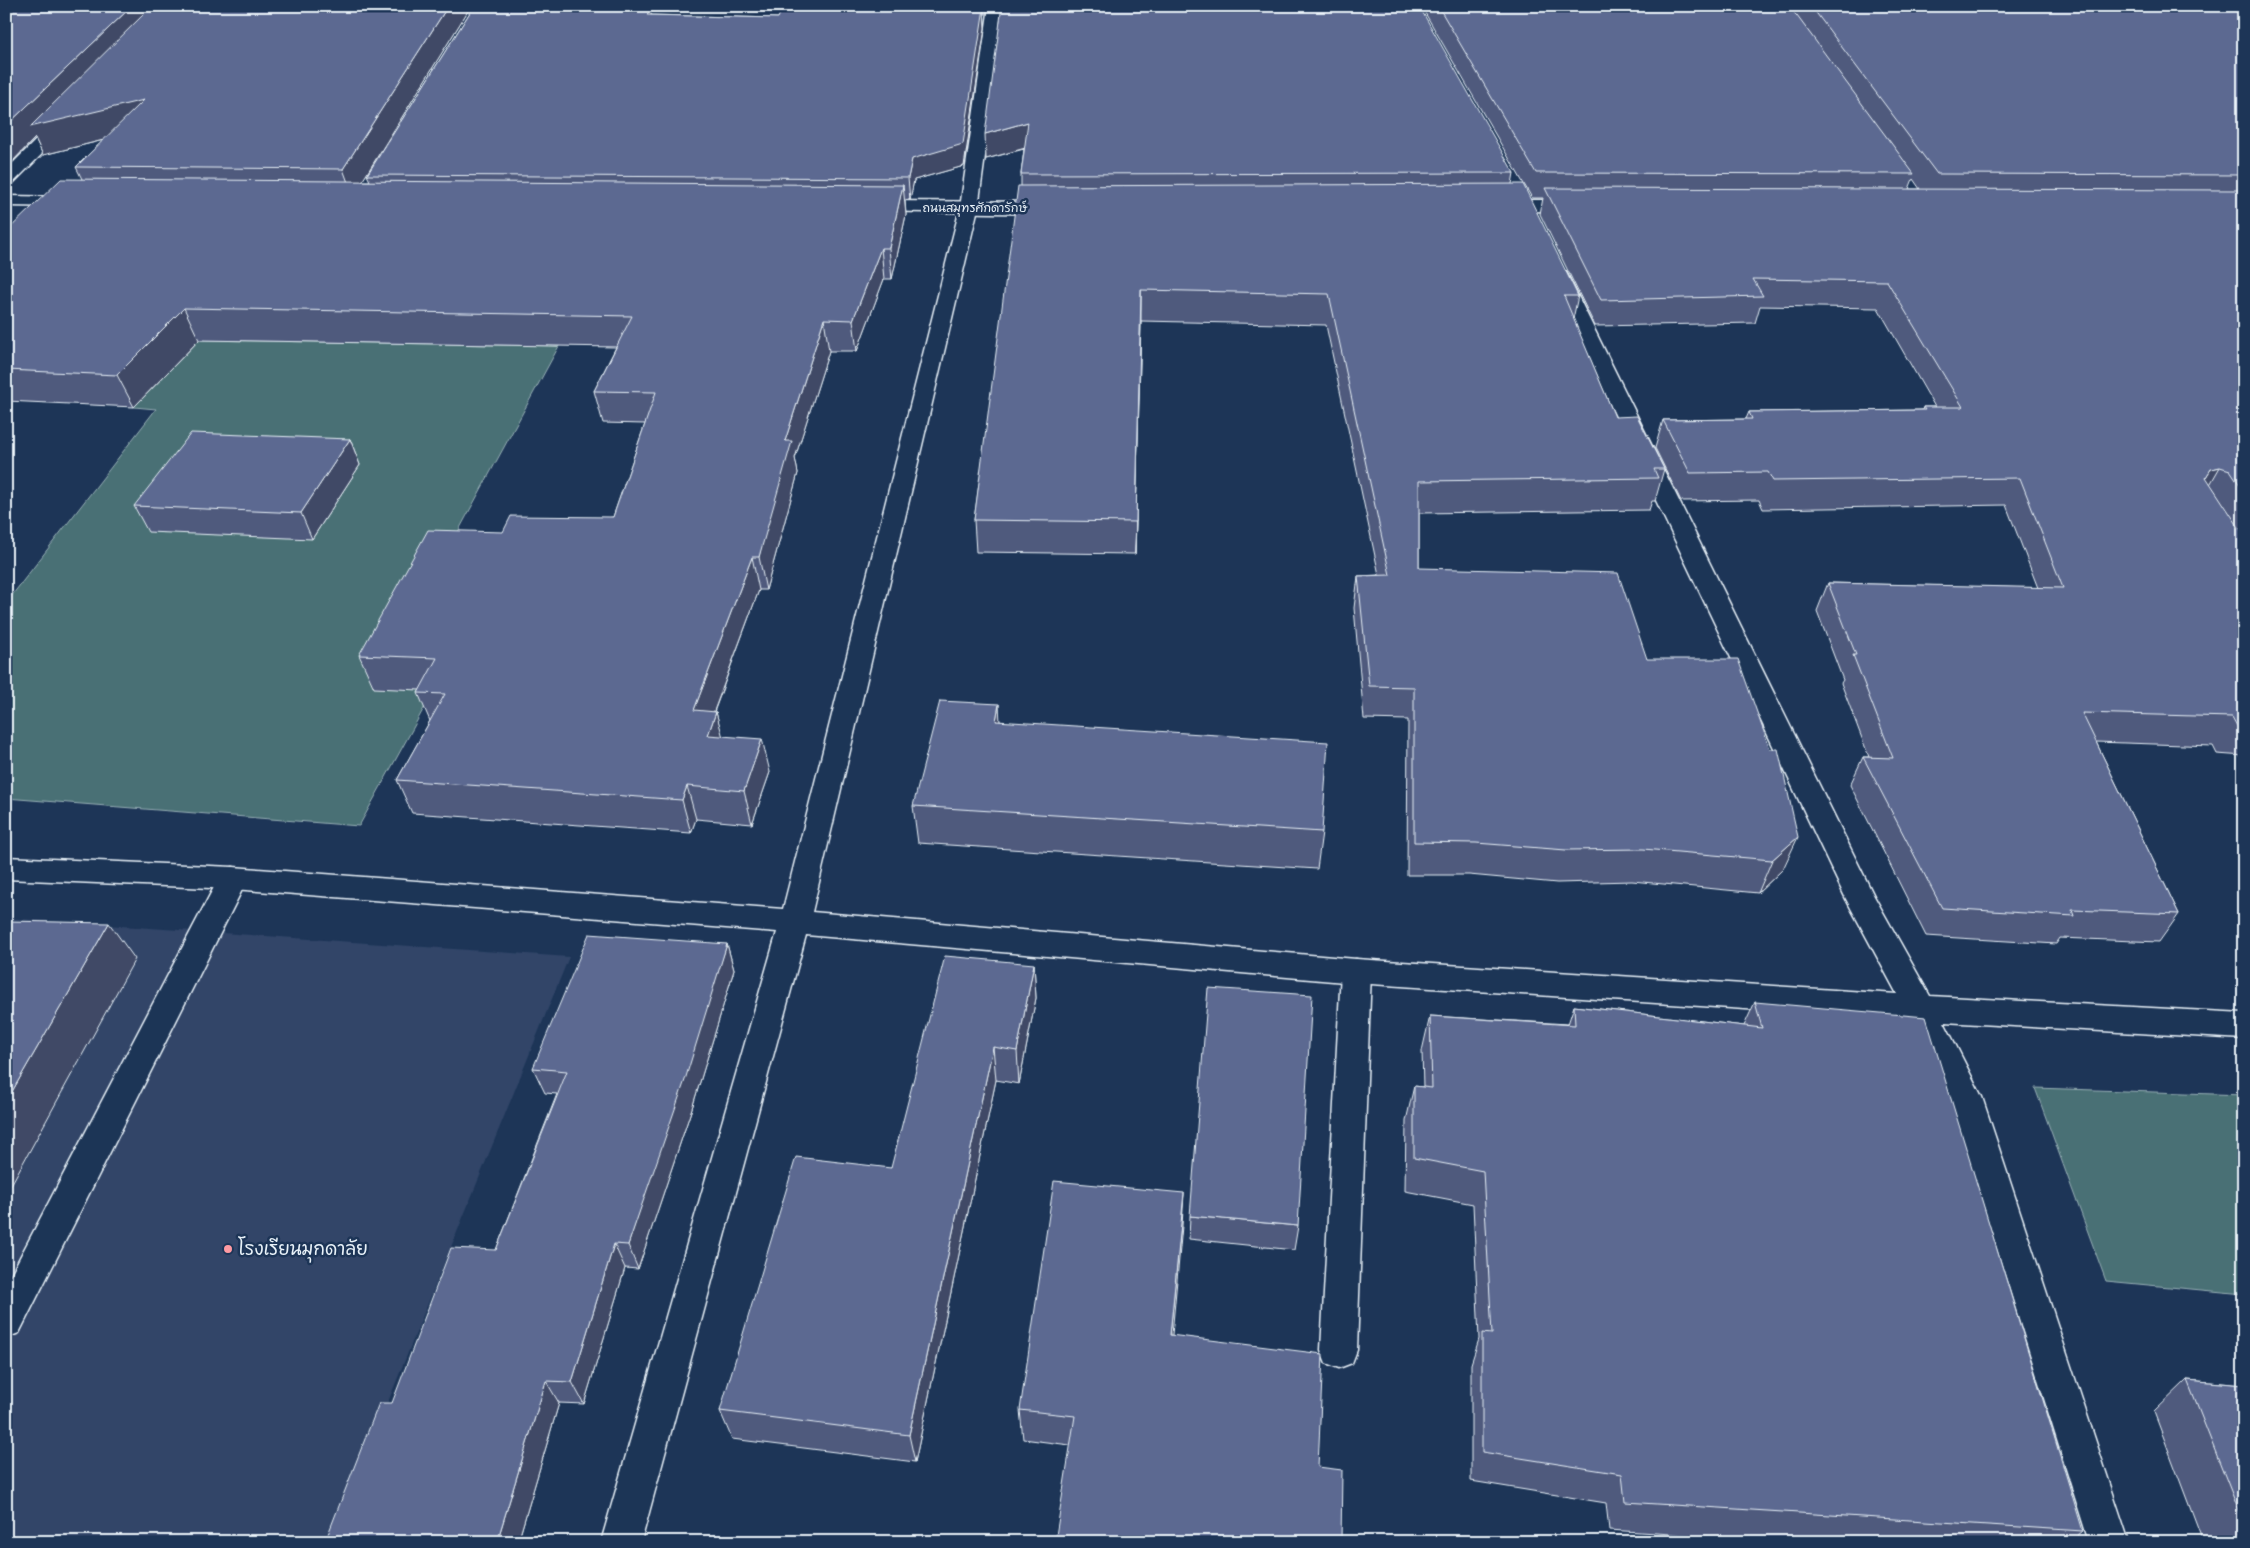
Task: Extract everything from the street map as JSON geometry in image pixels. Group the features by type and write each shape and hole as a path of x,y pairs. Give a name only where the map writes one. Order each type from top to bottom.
{"street":[{"path":"621,1542 795,922 969,208 996,14 975,21"},
{"path":"6,180 76,111"},
{"path":"1520,197 1538,233"},
{"path":"1476,206 1520,197 1595,206"},
{"path":"6,201 94,202"},
{"name":"ถนนสมุทรศักดารักษ์","path":"849,207 1068,208"},
{"path":"1552,260 1861,899 1921,1008 1966,1097 2109,1542"},
{"path":"6,868 233,878 795,922 1356,971 1921,1008 2244,1026"},
{"path":"6,1321 233,878"},
{"path":"1339,1350 1356,971"}],"shaded area":[{"name":"โรงเรียนมุกดาลัย","path":"6,918 569,957 331,1542 6,1542"}],"green space":[{"path":"199,340 559,346 441,563 434,690 359,826 6,798 6,603 156,409 134,407"},
{"path":"2035,1088 2244,1095 2244,1294 2106,1281"}],"building":[{"path":"6,6 132,6 6,126"},
{"path":"152,6 448,6 343,169 76,167 144,100 30,127"},
{"path":"474,6 610,7 609,9 650,9 647,15 778,18 783,7 984,8 963,144 912,159 908,178 367,175"},
{"path":"1002,6 1419,6 1514,173 1021,174 1028,122 985,134"},
{"path":"1438,6 1788,6 1914,174 1536,173"},
{"path":"1811,6 2238,6 2244,11 2244,175 1937,174"},
{"path":"61,179 903,185 889,248 881,248 853,320 824,319 785,441 792,441 759,557 752,557 694,710 716,712 708,735 762,739 744,791 687,786 682,800 397,780 445,694 418,693 437,658 359,655 428,530 503,532 511,516 613,517 656,392 594,391 632,316 184,308 117,375 6,370 6,232"},
{"path":"1523,184 1578,296 1564,296 1615,417 1637,416 1664,469 1654,469 1658,478 1419,481 1419,568 1618,573 1647,659 1738,659 1770,749 1778,749 1798,837 1772,860 1643,849 1566,850 1476,843 1414,842 1414,687 1369,686 1358,576 1390,575 1329,294 1141,290 1136,522 974,520 1018,186"},
{"path":"1545,188 2244,190 2244,491 2230,470 2220,467 2211,469 2206,477 2244,535 2244,726 2237,726 2232,717 2082,713 2179,914 2072,910 2074,916 1942,908 1863,757 1893,758 1853,655 1856,655 1828,583 2063,588 2020,478 1773,481 1768,472 1690,473 1663,420 1752,419 1749,412 1925,410 1923,407 1963,407 1887,281 1753,279 1763,296 1601,300"},
{"path":"191,433 350,439 301,513 134,506"},
{"path":"940,701 999,704 996,721 1328,742 1322,832 913,806"},
{"path":"6,921 109,923 6,1102"},
{"path":"589,934 727,944 685,1080 628,1245 614,1244 572,1382 546,1381 497,1542 325,1542 379,1403 392,1403 451,1248 496,1250 567,1071 533,1068"},
{"path":"945,956 1034,964 1017,1051 993,1047 909,1435 720,1411 796,1157 891,1168"},
{"path":"1208,988 1312,995 1298,1226 1190,1216"},
{"path":"1755,1002 1926,1017 2083,1531 1625,1502 1622,1474 1482,1452 1482,1333 1492,1334 1483,1171 1414,1158 1414,1086 1432,1088 1430,1016 1575,1025 1574,1006 1762,1028"},
{"path":"1054,1181 1184,1193 1170,1335 1323,1354 1318,1467 1342,1470 1341,1542 1055,1542 1075,1416 1020,1410"},
{"path":"2187,1380 2244,1385 2244,1524"}],"place":[{"name":"โรงเรียนมุกดาลัย","path":"228,1249"}]}
